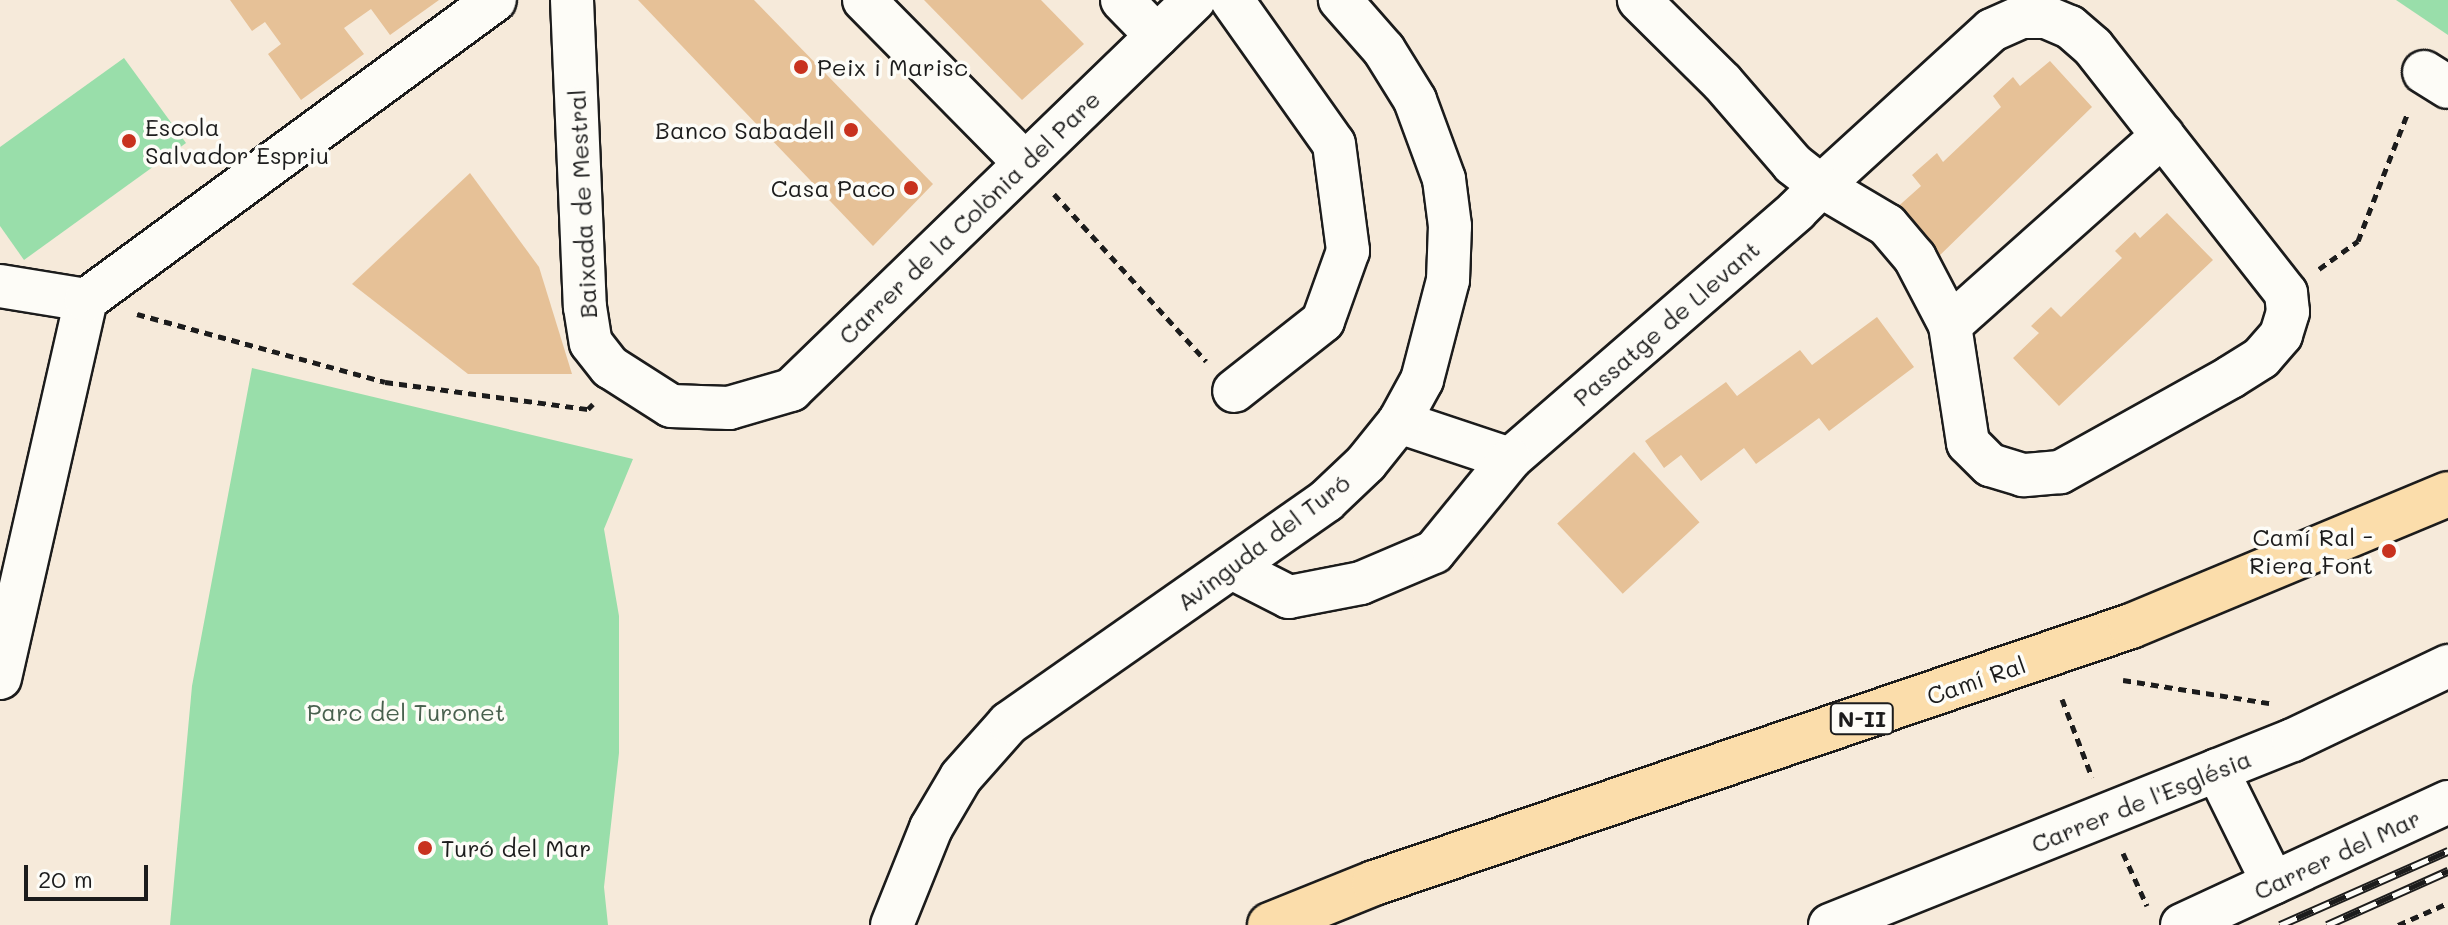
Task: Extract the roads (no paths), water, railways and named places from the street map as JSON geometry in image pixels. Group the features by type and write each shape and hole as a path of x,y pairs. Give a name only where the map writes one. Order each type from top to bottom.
{"main road":[{"name":"Camí Ral","path":"1270,925 1374,883 2131,626 2448,494"}],"street":[{"path":"0,678 86,300 495,0"},
{"name":"Baixada de Mestral","path":"572,0 585,307 591,343 620,375 671,406 729,408"},
{"path":"864,0 1024,162"},
{"path":"1122,0 1157,36"},
{"name":"Carrer de la Colònia del Pare","path":"729,408 791,390 1194,0"},
{"path":"1232,0 1334,144 1348,251 1323,321 1234,391"},
{"name":"Avinguda del Turó","path":"892,925 931,828 961,777 1009,723 1326,501 1399,422 1437,336 1448,280 1450,226 1444,179 1415,100 1384,50 1340,0"},
{"path":"1639,0 1722,82 1793,164 1821,186 1887,225 1915,258 1950,325 2163,135"},
{"name":"Passatge de Llevant","path":"1232,568 1289,597 1361,583 1434,552 1510,459 1821,186 1992,30 2021,17 2046,17 2070,27 2093,47 2286,293 2288,312 2281,335 2261,358 2060,472 2023,475 1990,465 1968,443 1950,325"},
{"path":"0,286 86,300"},
{"path":"1399,422 1510,459"},
{"name":"Carrer de l'Església","path":"1830,925 2217,770 2448,666"},
{"path":"2217,770 2273,883"},
{"name":"Carrer del Mar","path":"2166,918 2273,883 2448,802"}],"railway":[{"path":"2280,925 2448,851"},
{"path":"2327,925 2448,871"}],"place":[{"name":"Peix i Marisc","path":"801,67"},
{"name":"Banco Sabadell","path":"851,130"},
{"name":"Escola Salvador Espriu","path":"129,141"},
{"name":"Casa Paco","path":"911,188"},
{"name":"Camí Ral - Riera Font","path":"2389,551"},
{"name":"Turó del Mar","path":"425,848"}],"park label":[{"name":"Parc del Turonet","path":"406,712"}]}
